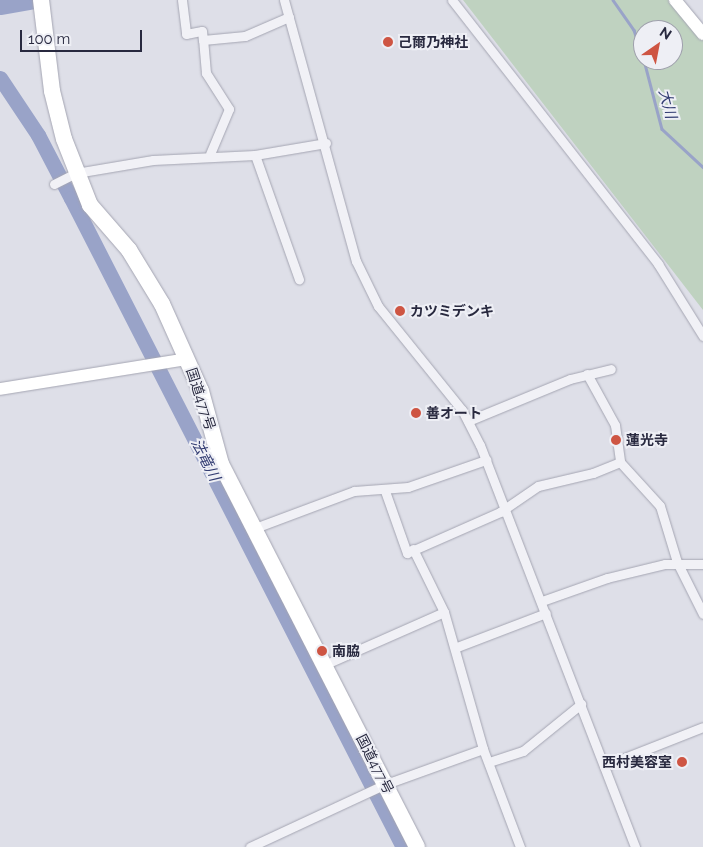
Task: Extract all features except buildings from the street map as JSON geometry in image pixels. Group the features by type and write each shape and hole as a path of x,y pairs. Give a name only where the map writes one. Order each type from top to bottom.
{"highway":[{"name":"国道477号","path":"41,0 52,90 74,173 90,205 148,278 187,359 221,464 256,528 417,847"}],"street":[{"path":"182,0 186,34 202,32 206,72 229,109 210,154"},
{"path":"284,0 326,143 356,261 378,306 468,421 505,506 635,847"},
{"path":"452,0 658,264 703,336"},
{"path":"675,0 703,34"},
{"path":"203,40 246,36 289,17"},
{"path":"54,184 74,173 210,154 255,155 326,143"},
{"path":"255,155 298,279"},
{"path":"0,388 187,359"},
{"path":"468,421 587,374 611,369"},
{"path":"587,374 615,425 620,462 660,506 677,562 703,614"},
{"path":"256,528 354,491 385,491 408,488 486,460"},
{"path":"385,491 407,553 477,523 538,486 594,473 620,462"},
{"path":"413,549 444,612 457,647 483,750 520,847"},
{"path":"542,601 607,578 677,562 703,564"},
{"path":"324,664 444,612"},
{"path":"457,647 546,613"},
{"path":"488,762 523,751 581,704"},
{"path":"604,766 703,727"},
{"path":"250,847 386,784 483,750"}],"green space":[{"path":"463,0 670,0 703,39 703,310"}],"waterway":[{"name":"大川","path":"613,0 633,29"},
{"path":"0,7 35,1"},
{"name":"大川","path":"647,70 662,129 703,167"},
{"name":"法竜川","path":"0,78 38,135 403,847"}],"place":[{"name":"己爾乃神社","path":"388,42"},
{"name":"カツミデンキ","path":"400,311"},
{"name":"善オート","path":"416,413"},
{"name":"蓮光寺","path":"616,440"},
{"name":"南脇","path":"322,651"},
{"name":"西村美容室","path":"682,762"}]}
